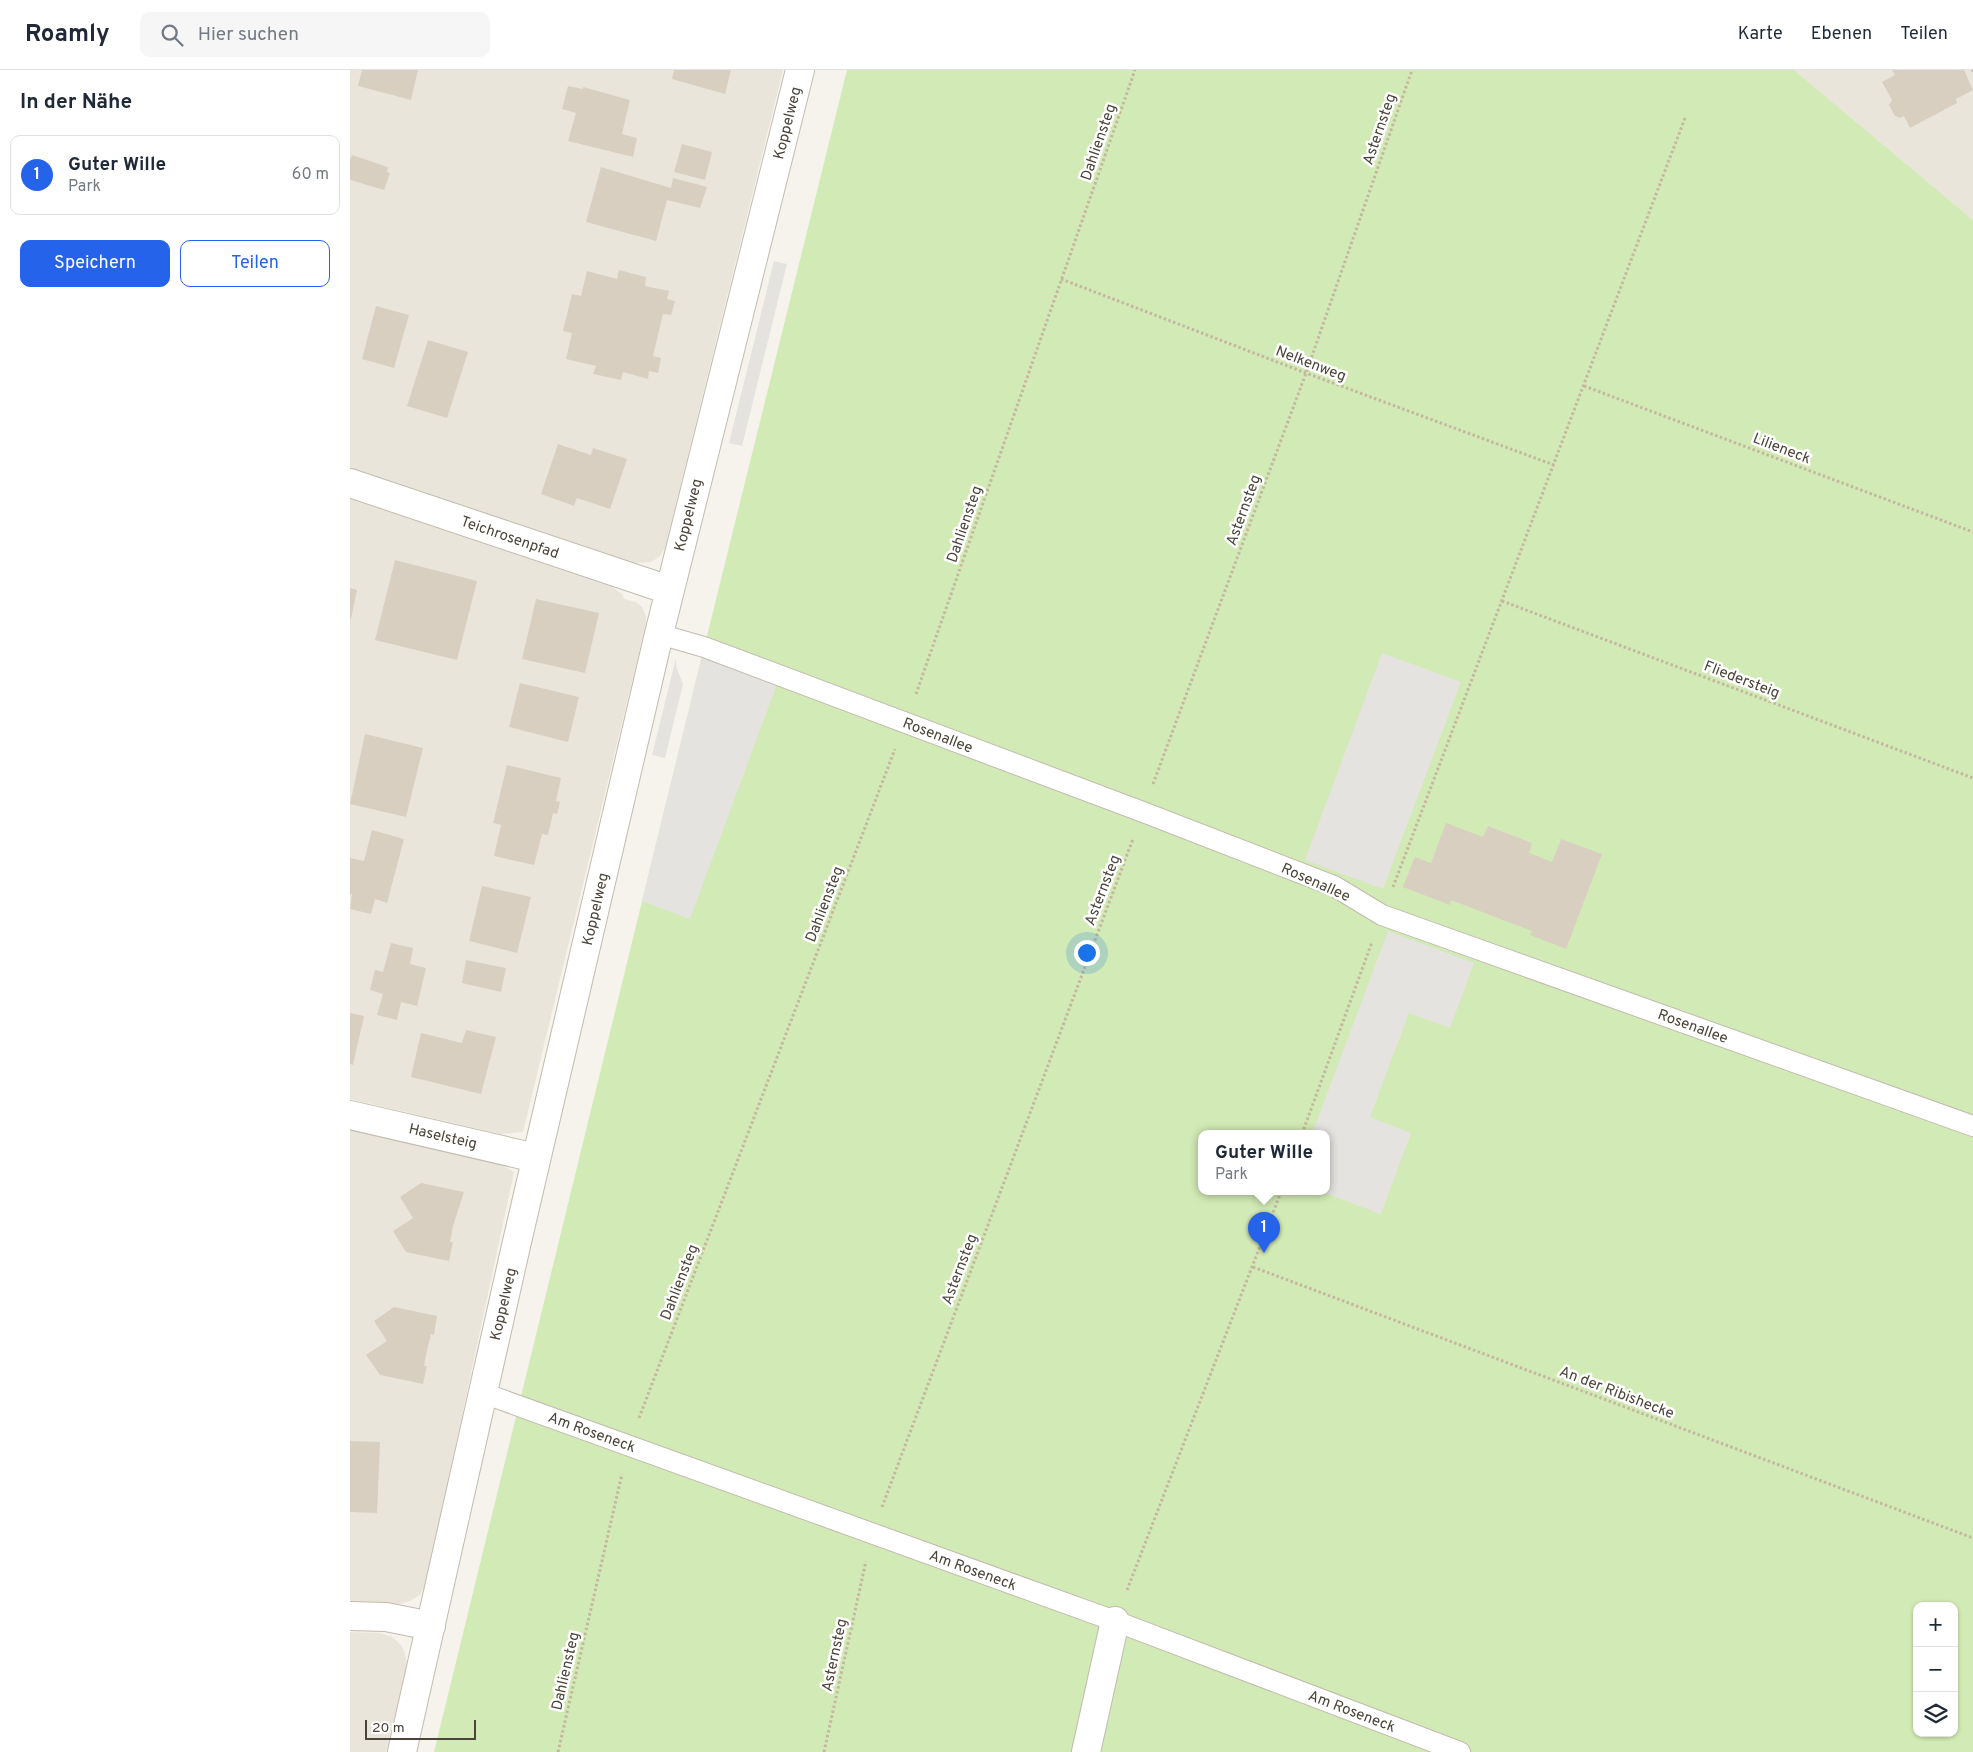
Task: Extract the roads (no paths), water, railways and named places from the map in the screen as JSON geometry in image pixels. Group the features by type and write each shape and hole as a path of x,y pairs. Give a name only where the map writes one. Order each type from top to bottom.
{"street":[{"name":"Koppelweg","path":"402,1752 536,1158 659,634 800,70"},
{"name":"Teichrosenpfad","path":"350,483 670,590"},
{"name":"Haselsteig","path":"350,1115 536,1158"},
{"path":"350,1616 386,1617 431,1626"},
{"path":"1086,1752 1115,1621"}],"lane":[{"name":"Rosenallee","path":"659,634 704,647 906,722 1334,886 1382,915 1973,1126"},
{"name":"Am Roseneck","path":"483,1393 1115,1621 1460,1752"}],"place":[{"name":"Guter Wille","path":"1264,1253"}]}
